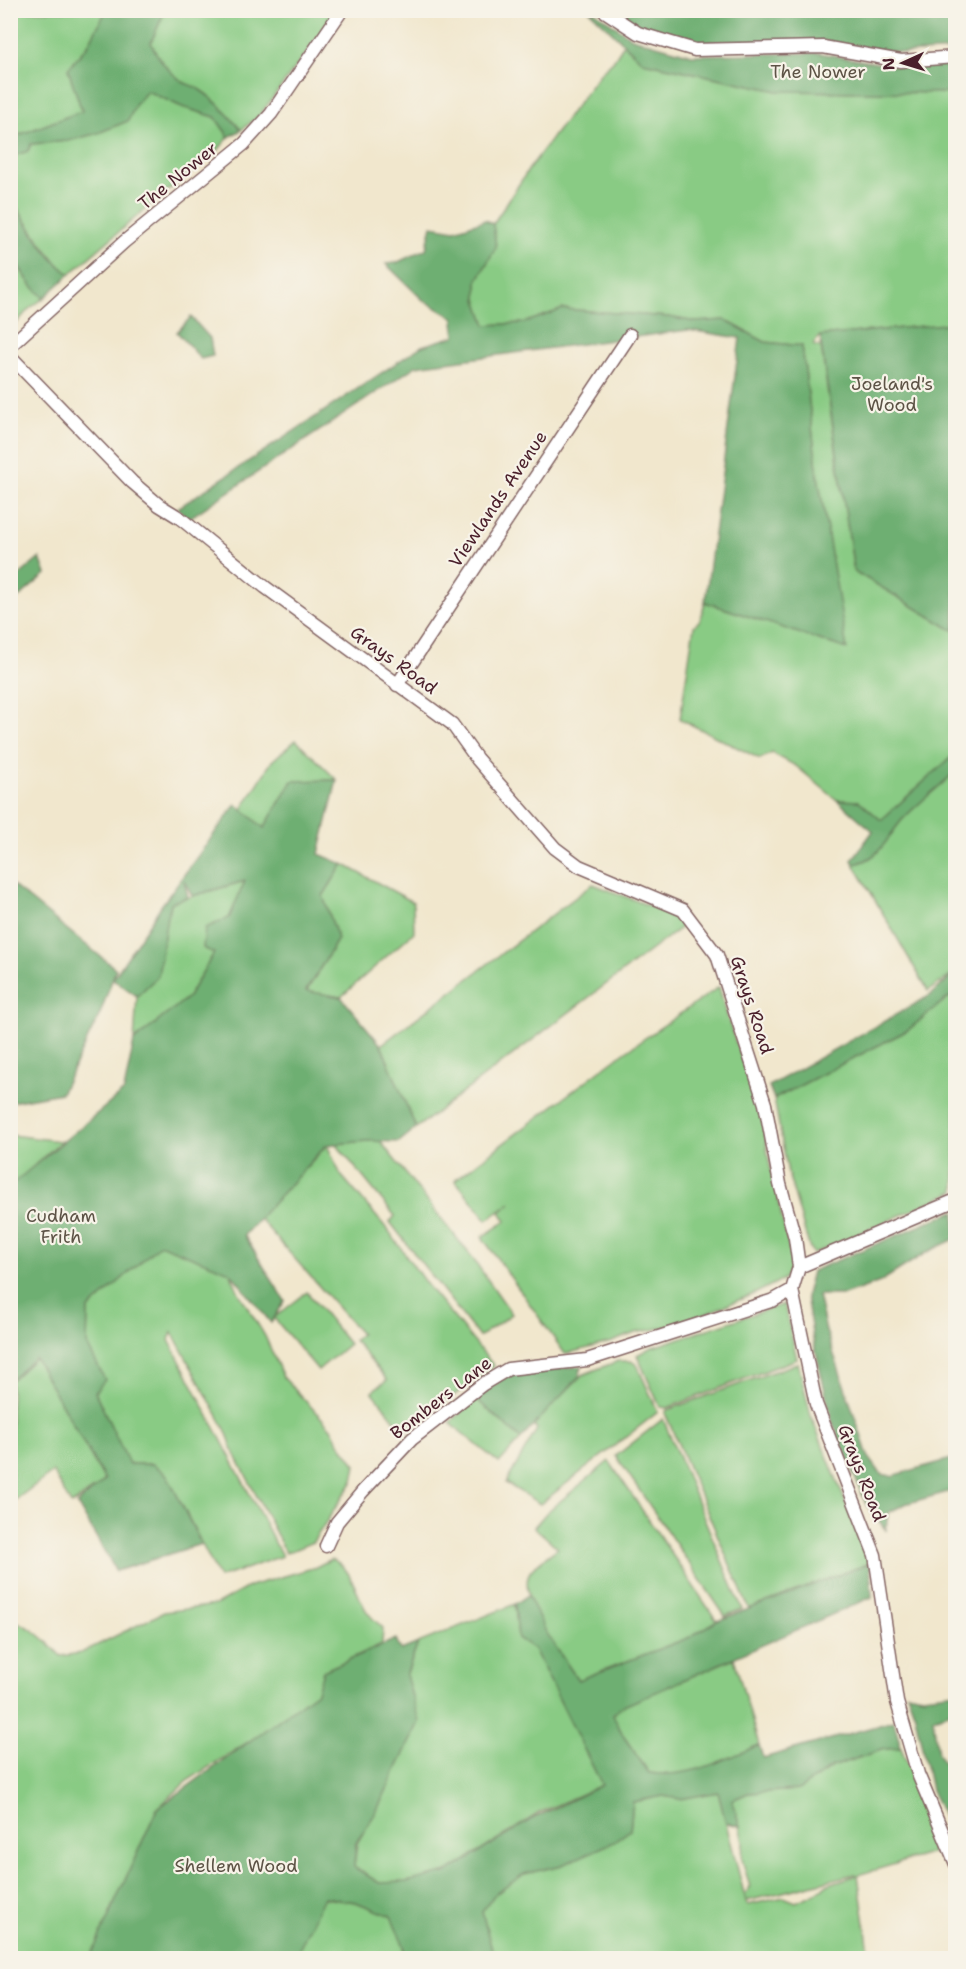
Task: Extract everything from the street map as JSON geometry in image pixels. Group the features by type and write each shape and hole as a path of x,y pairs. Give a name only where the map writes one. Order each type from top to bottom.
{"street":[{"name":"The Nower","path":"10,346 124,242 244,144 271,114 342,10"},
{"path":"603,10 639,33 695,50 822,47 901,61 956,57"},
{"name":"Viewlands Avenue","path":"397,685 630,334"},
{"name":"Grays Road","path":"10,356 132,482 265,587 452,724 477,759 555,848 579,866 683,910 717,955 765,1104 780,1184 795,1238 799,1267 792,1290 816,1404 875,1555 897,1702 915,1765 956,1864"},
{"path":"799,1267 956,1200"},
{"name":"Bombers Lane","path":"326,1546 337,1522 412,1439 483,1384 508,1369 587,1360 774,1300 792,1290"}],"green space":[{"path":"11,11 106,11 88,45 68,69 82,111 19,135 11,135"},
{"path":"106,11 165,11 151,42 156,53 173,74 211,98 241,130 229,137 215,117 182,107 147,91 136,104 128,121 98,133 68,141 31,144 28,151 11,157 11,135 19,135 82,111 68,69 88,45"},
{"path":"165,11 338,11 259,116 241,130 211,98 173,74 156,53 151,42"},
{"name":"The Nower","path":"590,11 594,11 632,38 692,55 819,53 894,66 955,63 955,93 778,91 643,62"},
{"name":"The Nower","path":"613,11 955,11 955,50 904,53 823,41 696,42 641,27"},
{"path":"624,44 643,62 778,91 955,93 955,323 820,336 813,345 821,347 854,571 955,630 955,754 881,820 859,801 837,800 796,766 772,753 760,759 680,719 694,626 700,620 705,602 846,649 818,476 802,346 765,342 725,320 696,322 668,317 563,309 524,323 486,325 477,299 477,281 496,247 493,224 529,169"},
{"path":"147,91 182,107 215,117 229,137 214,155 157,199 70,274 62,269 39,240 11,199 10,157 28,151 31,144 68,141 98,133 128,121 136,104"},
{"path":"11,199 45,249 70,274 44,298 32,286 11,255"},
{"name":"Joeland's Wood","path":"485,220 493,224 496,247 477,281 477,299 486,325 524,323 563,309 668,317 696,322 725,320 765,342 802,346 818,476 847,649 705,602 740,338 688,330 416,366 188,519 178,508 422,346 455,336 454,318 423,300 386,264 396,263 426,249 432,226 455,230"},
{"path":"10,255 32,286 44,298 29,309 11,329"},
{"path":"191,317 210,338 213,356 201,359 177,332"},
{"name":"Joeland's Wood","path":"956,323 955,630 854,571 820,336"},
{"path":"40,558 46,574 11,604 11,582"},
{"path":"296,740 337,780 292,781 264,829 242,809 272,761"},
{"path":"955,754 955,772 902,820 877,853 871,858 854,864 852,860 873,831 837,800 859,801 881,820"},
{"path":"955,772 955,973 928,991 854,864 871,858 877,853 902,820"},
{"name":"Cudham Frith","path":"337,780 319,854 343,864 323,896 338,939 306,991 341,997 381,1045 416,1128 399,1142 367,1141 326,1145 244,1235 285,1301 271,1323 230,1272 160,1244 88,1310 87,1344 105,1380 95,1392 129,1464 153,1464 167,1475 201,1544 116,1571 77,1504 105,1480 35,1358 11,1380 11,1185 124,1091 134,1041 188,997 214,953 203,948 205,928 229,918 245,881 192,896 184,880 188,897 172,902 167,916 158,976 137,996 113,979 161,906 236,804 264,828 292,781"},
{"path":"343,864 413,902 414,932 341,997 306,992 338,939 323,896"},
{"path":"245,881 215,952 188,997 134,1041 137,996 158,976 167,916 172,902"},
{"path":"11,884 116,969 100,1014 61,1093 11,1102"},
{"path":"593,884 673,915 683,926 416,1128 381,1045"},
{"path":"955,973 955,994 908,1030 774,1099 769,1086 931,995"},
{"path":"719,987 731,1029 762,1116 769,1161 793,1266 784,1279 754,1294 677,1325 635,1333 612,1342 565,1354 482,1237 506,1221 500,1212 511,1203 487,1220 455,1180 619,1056"},
{"path":"955,992 955,1191 813,1254 788,1173 774,1099 908,1030"},
{"path":"11,1135 61,1141 11,1187"},
{"path":"380,1141 471,1256 512,1314 479,1337 390,1222 395,1216 336,1144"},
{"path":"327,1145 341,1175 388,1230 427,1285 494,1366 404,1432 372,1391 387,1380 354,1340 361,1334 259,1218"},
{"path":"955,1211 955,1239 927,1252 880,1282 844,1295 818,1295 826,1331 868,1456 881,1474 891,1476 955,1458 955,1490 905,1504 888,1513 886,1530 866,1504 832,1421 813,1339 806,1295 812,1271"},
{"path":"160,1244 230,1272 239,1293 265,1336 283,1377 331,1428 356,1465 353,1481 313,1542 286,1553 233,1450 226,1431 172,1332 169,1340 282,1556 219,1578 167,1475 153,1464 129,1464 95,1392 87,1344 88,1310"},
{"path":"307,1292 349,1344 318,1370 274,1318"},
{"path":"784,1304 797,1359 667,1408 660,1407 637,1355 650,1348"},
{"path":"35,1358 105,1481 71,1505 53,1472 11,1503 11,1380"},
{"path":"618,1361 631,1361 637,1365 658,1412 540,1504 506,1483 537,1429 533,1424 582,1375"},
{"path":"798,1363 811,1416 870,1563 749,1609 665,1413 667,1410"},
{"path":"582,1366 579,1377 521,1439 475,1398 510,1374"},
{"path":"475,1398 521,1439 499,1463 450,1423"},
{"path":"663,1419 742,1609 725,1616 616,1456"},
{"path":"609,1461 717,1621 688,1638 578,1680 553,1643 529,1596 527,1582 530,1572 558,1548 534,1527 547,1512"},
{"path":"331,1559 344,1568 368,1613 383,1628 382,1644 323,1671 317,1692 259,1735 187,1781 157,1809 90,1958 11,1958 11,1620 32,1630 61,1656 81,1653 164,1612 216,1605 250,1586 316,1567"},
{"name":"Shellem Wood","path":"870,1563 872,1597 619,1708 613,1715 624,1737 649,1773 692,1771 759,1745 763,1758 894,1721 901,1748 884,1749 832,1767 798,1790 748,1793 732,1800 740,1826 726,1823 718,1792 680,1799 663,1796 633,1802 630,1830 614,1842 562,1865 524,1874 494,1895 482,1912 494,1958 404,1958 404,1946 391,1916 356,1902 324,1897 295,1958 90,1958 157,1809 317,1692 323,1671 396,1639 401,1650 418,1643 406,1675 419,1722 376,1812 356,1843 354,1867 379,1883 406,1882 448,1872 530,1820 602,1785 534,1649 518,1638 515,1604 528,1595 548,1636 578,1680 688,1638 717,1621"},
{"path":"515,1604 518,1638 534,1649 602,1785 539,1813 448,1872 416,1882 379,1883 354,1867 357,1843 376,1812 419,1722 406,1676 418,1643"},
{"path":"734,1658 759,1745 693,1771 649,1773 624,1737 613,1715 619,1708"},
{"path":"955,1692 955,1711 933,1718 938,1754 954,1776 955,1840 931,1790 915,1715 907,1693 923,1696"},
{"path":"901,1748 943,1850 858,1875 870,1958 494,1958 482,1912 494,1895 524,1874 562,1865 630,1830 633,1802 663,1796 680,1799 718,1792 747,1905 784,1897 796,1902 818,1892 826,1885 857,1875 747,1901 745,1895 750,1887 742,1859 743,1841 732,1800 748,1793 798,1790 832,1767 884,1749"},
{"path":"323,1898 356,1902 391,1916 404,1946 404,1958 295,1958"}]}
